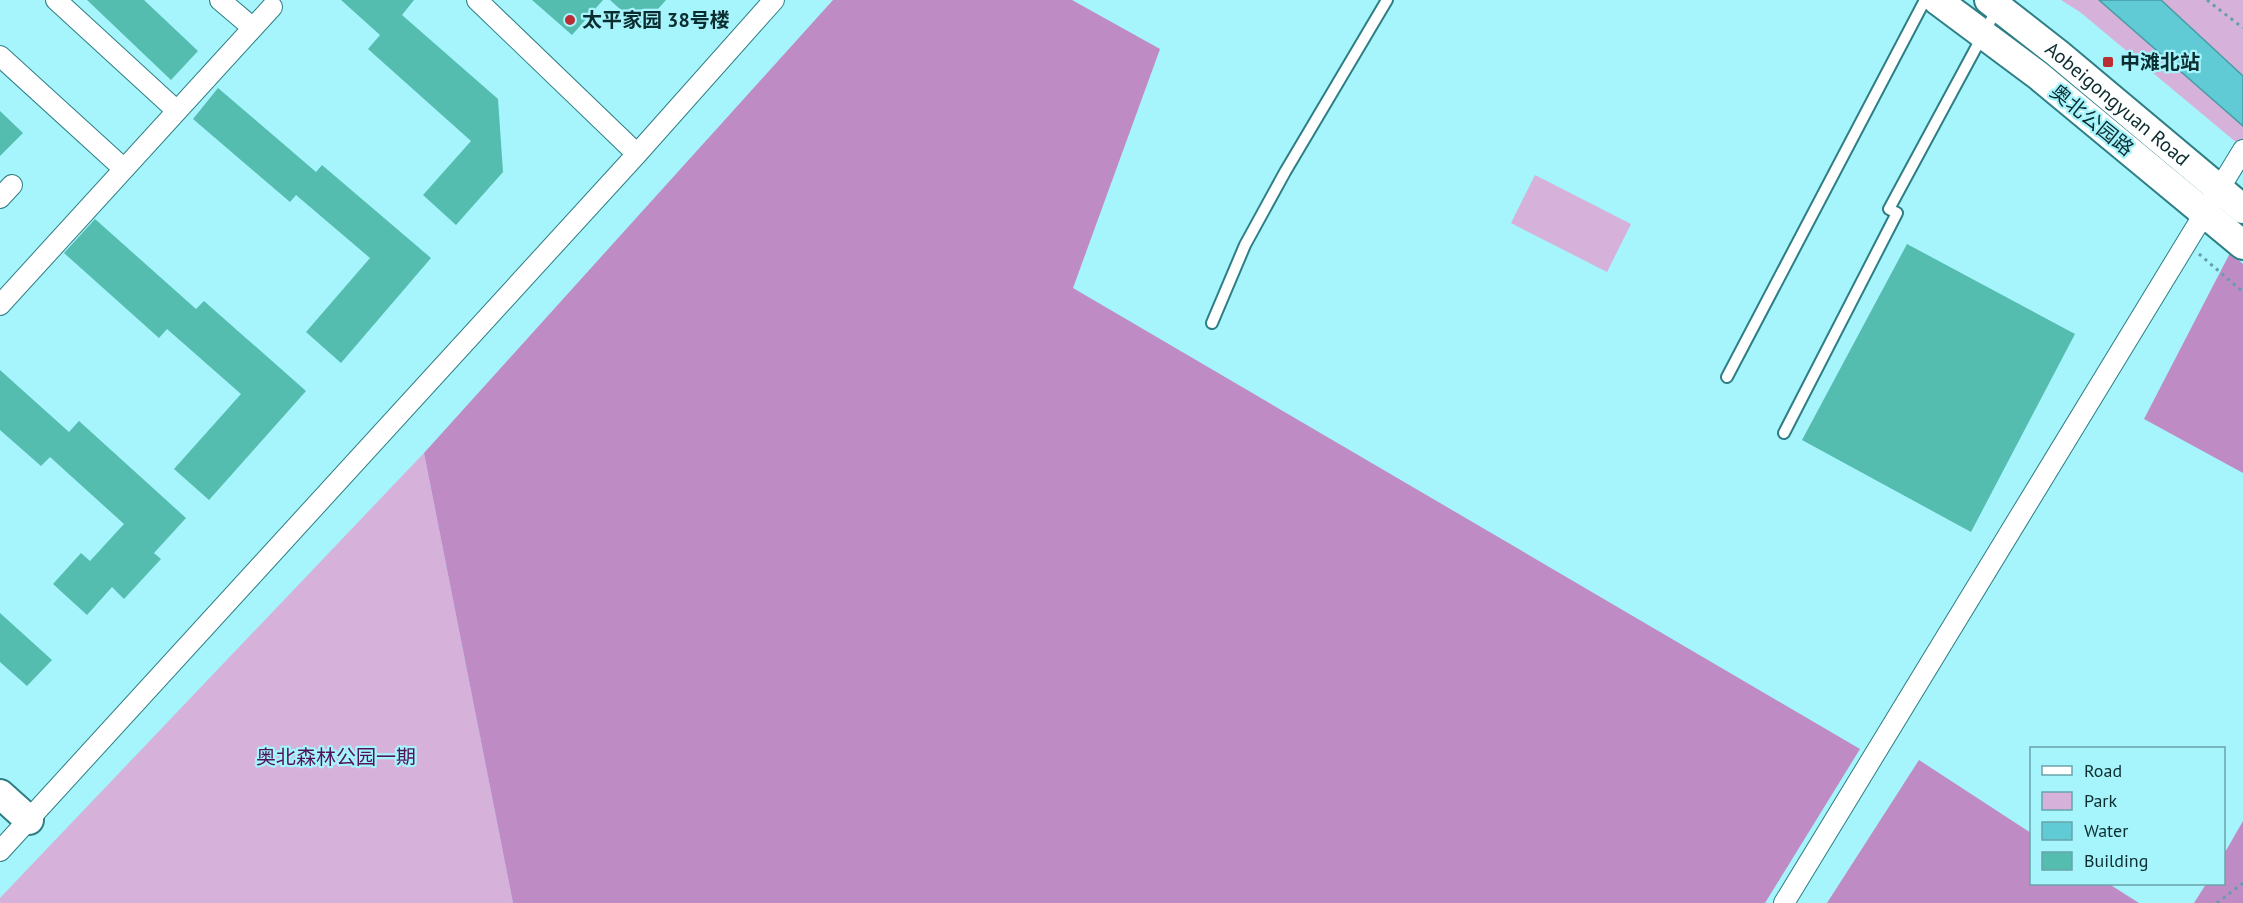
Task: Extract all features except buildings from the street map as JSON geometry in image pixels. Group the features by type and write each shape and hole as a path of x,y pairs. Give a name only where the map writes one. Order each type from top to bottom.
{"main road":[{"name":"奥北公园路","path":"1937,0 2085,114 2243,245"},
{"name":"Aobeigongyuan Road","path":"1994,4 2057,53 2243,209"},
{"path":"0,794 29,820"}],"street":[{"path":"56,0 177,111"},
{"path":"220,0 253,28"},
{"path":"477,0 637,154"},
{"path":"0,851 637,154 774,0"},
{"path":"0,305 272,6"},
{"path":"0,56 124,169"},
{"path":"1784,903 2243,150"}],"lane":[{"path":"1212,323 1245,245 1291,162 1387,0"},
{"path":"1727,377 1925,0"},
{"path":"1784,433 1897,213 1889,209 1984,34 1994,4"}],"path":[{"path":"2206,0 2243,28"},
{"path":"2187,243 2243,292"},
{"path":"2217,903 2243,883"}],"green space":[{"path":"2061,0 2243,0 2243,148 2080,12"},
{"path":"1535,175 1631,224 1607,272 1511,223"},
{"name":"奥北森林公园一期","path":"424,453 513,903 0,903 0,898"}],"shaded area":[{"path":"833,0 1072,0 1160,49 1073,288 1860,749 1765,903 513,903 424,453"},
{"path":"2230,253 2243,264 2243,473 2144,419"},
{"path":"1919,760 2030,832 2030,885 2111,885 2139,903 1827,903"},
{"path":"2243,821 2243,903 2194,903 2205,885 2225,885 2225,852"}],"water":[{"path":"2099,0 2161,0 2243,76 2243,126"}],"place":[{"name":"太平家园 38号楼","path":"570,20"},
{"name":"中滩北站","path":"2108,62"}]}
